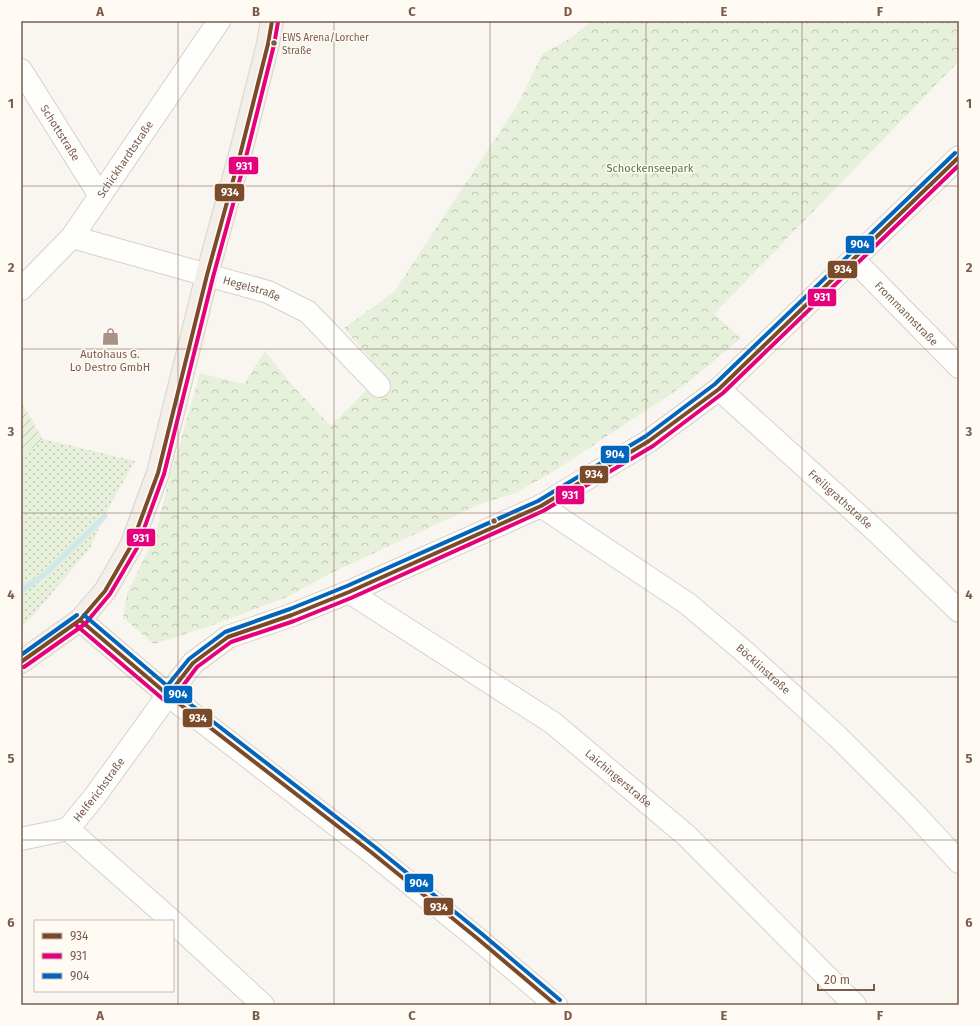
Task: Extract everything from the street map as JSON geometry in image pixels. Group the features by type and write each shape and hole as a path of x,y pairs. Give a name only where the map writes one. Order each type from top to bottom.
{"main road":[{"path":"21,662 80,620 105,591 131,546 158,472 207,275 240,155 268,44 272,21"}],"street":[{"name":"Schickhardtstraße","path":"21,289 72,237 219,21"},
{"name":"Schottstraße","path":"21,70 100,196"},
{"name":"Helferichstraße","path":"172,920 68,829 95,796 193,663 228,637 292,615 349,592 541,506 649,441 719,389 959,158"},
{"name":"Hegelstraße","path":"72,237 268,292 308,312 379,386"},
{"name":"Frommannstraße","path":"854,260 959,368"},
{"name":"Freiligrathstraße","path":"719,389 877,532 959,611"},
{"name":"Böcklinstraße","path":"541,506 688,604 746,653 837,736 913,812 959,862"},
{"name":"Laichingerstraße","path":"349,592 553,722 687,836 855,1005"},
{"path":"80,620 168,695 371,852 556,1005"},
{"path":"21,839 68,829"},
{"name":"Helferichstraße","path":"174,922 263,1005"}],"green space":[{"name":"Schockenseepark","path":"592,21 688,21 692,23 693,21 959,21 959,61 714,314 741,338 686,384 559,468 516,493 480,504 329,574 287,597 210,626 154,644 123,618 127,593 155,537 166,491 200,373 244,384 265,351 292,385 331,426 383,373 344,328 394,292 518,104 542,54 571,38"},
{"path":"21,402 43,439 21,457"},
{"path":"43,439 135,461 110,505 90,548 30,619 21,627 21,457"}],"waterway":[{"path":"21,591 45,574 105,516"}],"transit line":[{"name":"934","path":"21,662 80,620 105,591 131,546 158,473 207,275 240,155 268,44 272,21"},
{"name":"931","path":"24,667 85,624 110,594 137,548 164,474 213,277 246,157 274,45 278,22"},
{"name":"904","path":"163,691 189,659 225,632 290,609 347,586 538,501 646,436 715,384 955,153"},
{"name":"934","path":"168,695 193,663 228,637 292,615 349,592 541,506 649,441 719,389 959,157"},
{"name":"931","path":"173,699 197,667 231,642 294,621 351,598 543,511 653,446 723,393 959,165"},
{"name":"904","path":"21,655 77,615"},
{"name":"904","path":"84,615 172,690 375,847 560,1000"},
{"name":"934","path":"80,620 168,695 371,852 556,1005"},
{"name":"931","path":"76,625 164,700"}],"place":[{"name":"EWS Arena/Lorcher Straße","path":"274,43"},
{"name":"Autohaus G. Lo Destro GmbH","path":"110,336"}]}
